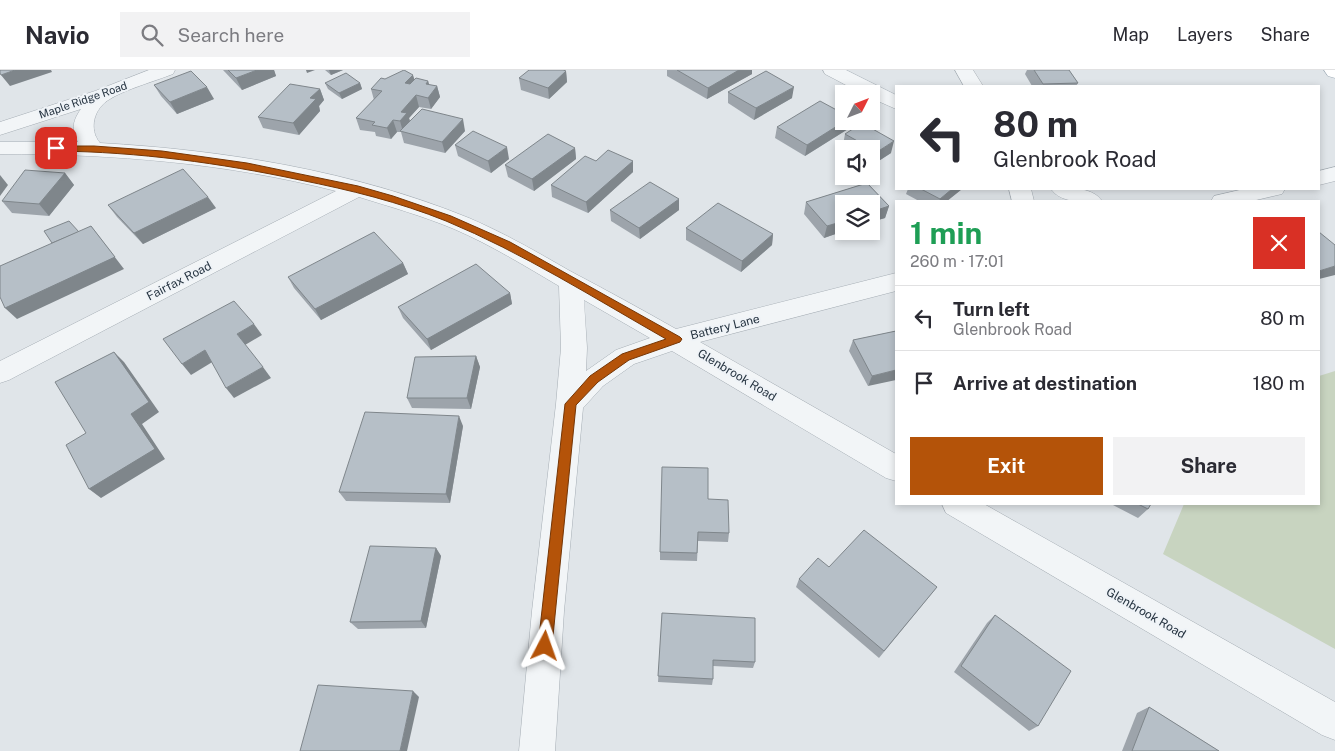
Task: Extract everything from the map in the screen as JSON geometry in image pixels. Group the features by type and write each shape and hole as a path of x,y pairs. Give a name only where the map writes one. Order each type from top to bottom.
{"street":[{"name":"Maple Ridge Road","path":"0,129 102,95 166,70"},
{"path":"832,70 895,102"},
{"path":"964,70 973,85"},
{"path":"94,149 85,140 82,124 87,111 102,95"},
{"name":"Glenbrook Road","path":"0,148 94,149 162,154 247,166 358,189 448,218 507,244 571,282 676,339 895,468"},
{"path":"1320,178 1335,174"},
{"name":"Fairfax Road","path":"0,373 358,189"},
{"path":"1064,190 1089,200"},
{"path":"1226,200 1270,190"},
{"path":"537,751 548,610 570,404 574,348 571,282"},
{"name":"Battery Lane","path":"570,404 594,379 625,357 676,339 895,282"},
{"name":"Glenbrook Road","path":"960,505 1335,722"}],"green space":[{"path":"1335,371 1335,649 1163,554 1184,505 1320,505 1320,376"}],"building":[{"path":"0,70 15,70 1,75"},
{"path":"228,70 257,70 236,78"},
{"path":"404,70 413,75 405,83 410,84 416,78 428,81 426,84 437,86 428,98 416,95 401,112 407,113 400,121 393,120 387,128 372,125 375,122 356,118 382,91 371,89 381,78 385,79"},
{"path":"529,70 566,71 548,88 519,78"},
{"path":"677,70 739,70 708,88"},
{"path":"1034,70 1069,70 1078,83 1043,84"},
{"path":"191,71 207,87 170,102 154,85"},
{"path":"766,71 794,87 756,108 728,92"},
{"path":"346,73 360,83 339,93 325,83"},
{"path":"290,84 320,89 310,98 316,99 293,123 258,117"},
{"path":"820,101 835,109 835,127 807,145 777,127"},
{"path":"422,109 463,119 442,142 400,131"},
{"path":"851,130 874,130 894,141 880,150 880,140 856,140 845,134"},
{"path":"473,131 507,147 488,161 455,145"},
{"path":"548,134 575,148 532,179 505,165"},
{"path":"608,150 633,161 586,202 551,185 585,156 596,161"},
{"path":"183,169 208,197 134,233 108,205"},
{"path":"25,170 65,173 39,204 2,201"},
{"path":"650,182 679,199 639,228 610,210"},
{"path":"861,185 869,185 878,195 835,195 835,224 827,226 806,202"},
{"path":"923,190 951,190 940,199"},
{"path":"880,197 889,206 880,209"},
{"path":"718,203 773,234 742,261 686,228"},
{"path":"69,221 79,232 52,243 44,231"},
{"path":"91,226 115,257 5,308 0,297 0,266"},
{"path":"374,232 403,263 315,309 288,277"},
{"path":"1320,233 1335,245 1335,266 1320,271"},
{"path":"476,264 510,293 427,339 398,307"},
{"path":"234,301 254,324 237,334 263,367 226,388 205,350 182,364 163,339"},
{"path":"895,331 895,370 872,376 853,340"},
{"path":"114,352 149,402 131,414 155,449 89,489 66,445 86,433 55,382"},
{"path":"476,356 467,398 407,398 415,357"},
{"path":"365,412 459,416 446,494 339,492"},
{"path":"662,467 708,468 708,499 728,500 729,533 698,532 697,553 660,552"},
{"path":"1140,505 1150,505 1148,509"},
{"path":"864,530 937,587 884,651 799,579 818,558 829,567"},
{"path":"370,546 436,548 421,621 350,622"},
{"path":"662,613 755,618 755,662 713,660 713,679 658,676"},
{"path":"995,615 1071,671 1038,726 961,666"},
{"path":"318,685 413,691 400,751 300,751"},
{"path":"1149,707 1219,751 1132,751"}],"route":[{"path":"56,148 162,154 247,166 358,189 390,198 448,218 507,244 571,282 676,339 625,357 594,379 570,404 545,646"}]}
